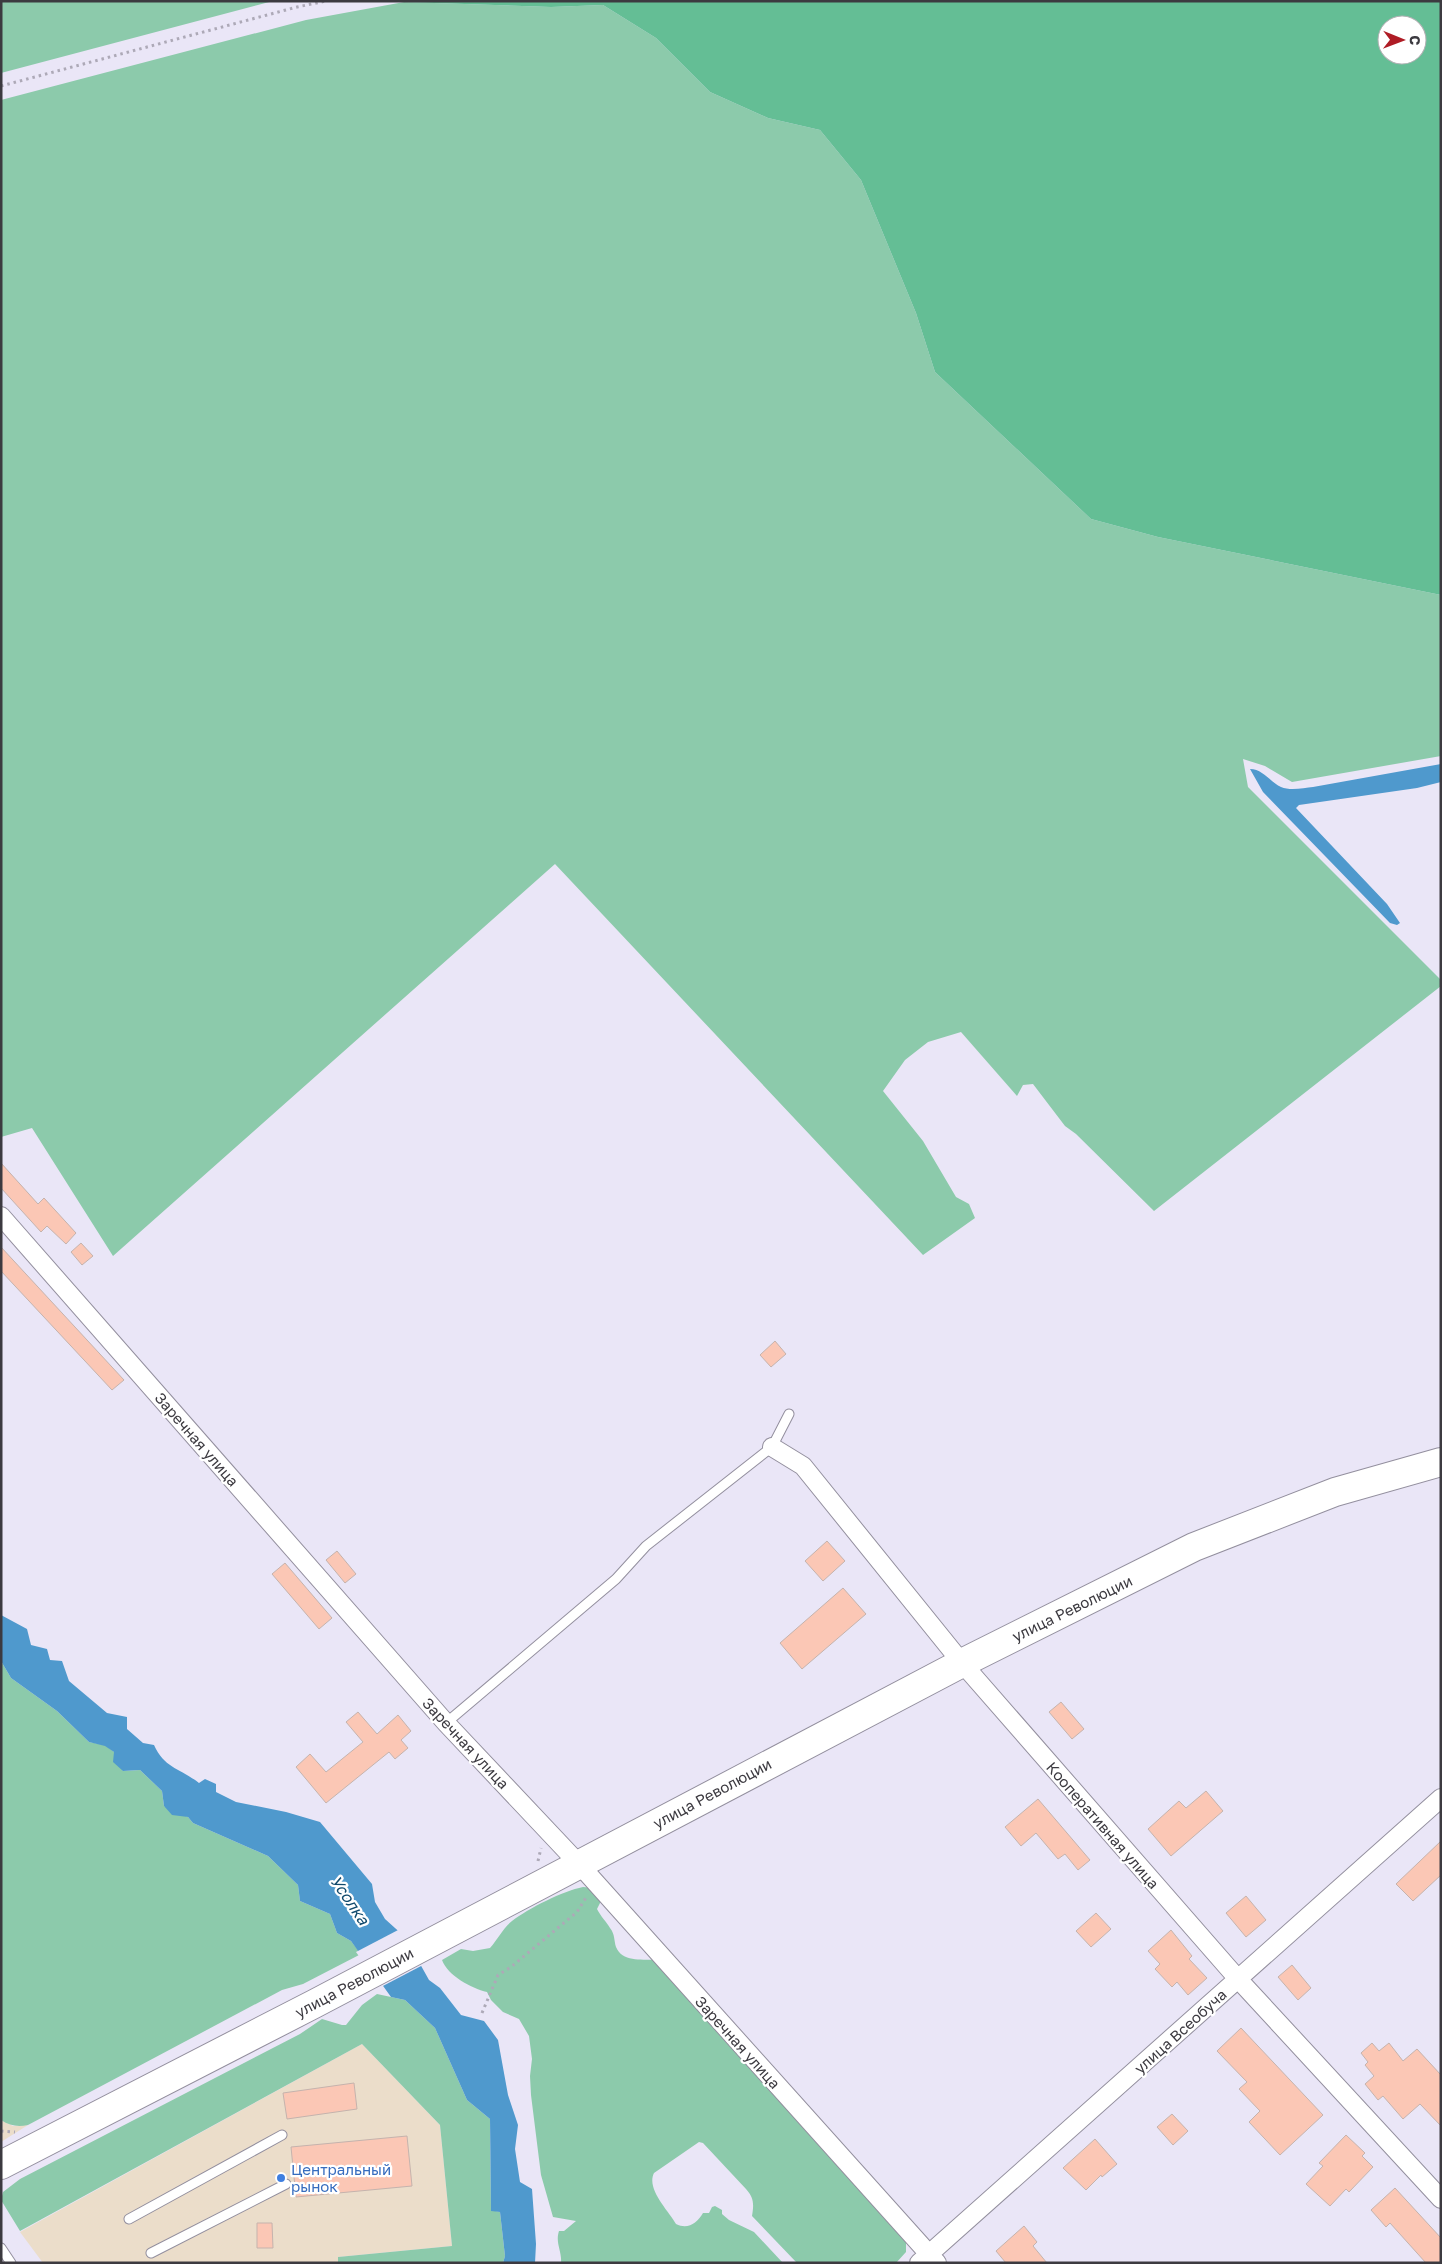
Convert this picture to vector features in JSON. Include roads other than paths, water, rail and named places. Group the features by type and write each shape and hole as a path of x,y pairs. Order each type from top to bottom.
{"main road":[{"name":"улица Революции","path":"1,2164 314,2004 472,1919 586,1873 962,1663 1194,1548 1335,1492 1441,1462"}],"street":[{"name":"Заречная улица","path":"1,1216 446,1722 586,1873 928,2260"},
{"name":"Кооперативная улица","path":"772,1447 803,1466 962,1663 1238,1979 1441,2199"},
{"name":"улица Всеобуча","path":"928,2260 1441,1798"}],"lane":[{"path":"446,1722 616,1579 646,1546 772,1447 789,1414"},
{"path":"129,2219 282,2135"},
{"path":"151,2253 286,2184"},
{"path":"1,2248 11,2263"}],"water":[{"path":"1441,764 1441,782 1417,788 1299,805 1296,808 1387,904 1400,923 1397,925 1390,923 1263,792 1250,769 1263,773 1281,787 1293,789"},
{"name":"Усолка","path":"1,1615 27,1629 31,1645 47,1649 50,1660 62,1661 69,1681 107,1713 127,1717 127,1729 143,1743 154,1745 158,1753 168,1764 199,1783 205,1779 216,1784 216,1792 236,1802 286,1812 320,1822 372,1884 375,1902 385,1919 405,1937 429,1980 440,1988 461,2015 484,2021 498,2040 508,2095 518,2125 515,2149 520,2182 532,2189 536,2244 535,2263 503,2263 505,2256 500,2212 491,2211 490,2119 467,2100 435,2028 405,2000 391,1997 351,1941 337,1933 330,1914 300,1901 298,1885 268,1856 193,1823 188,1817 172,1815 164,1806 162,1791 140,1770 123,1771 113,1762 114,1752 105,1746 89,1742 57,1711 11,1678 1,1661"}],"place":[{"name":"Центральный рынок","path":"281,2178"}]}
